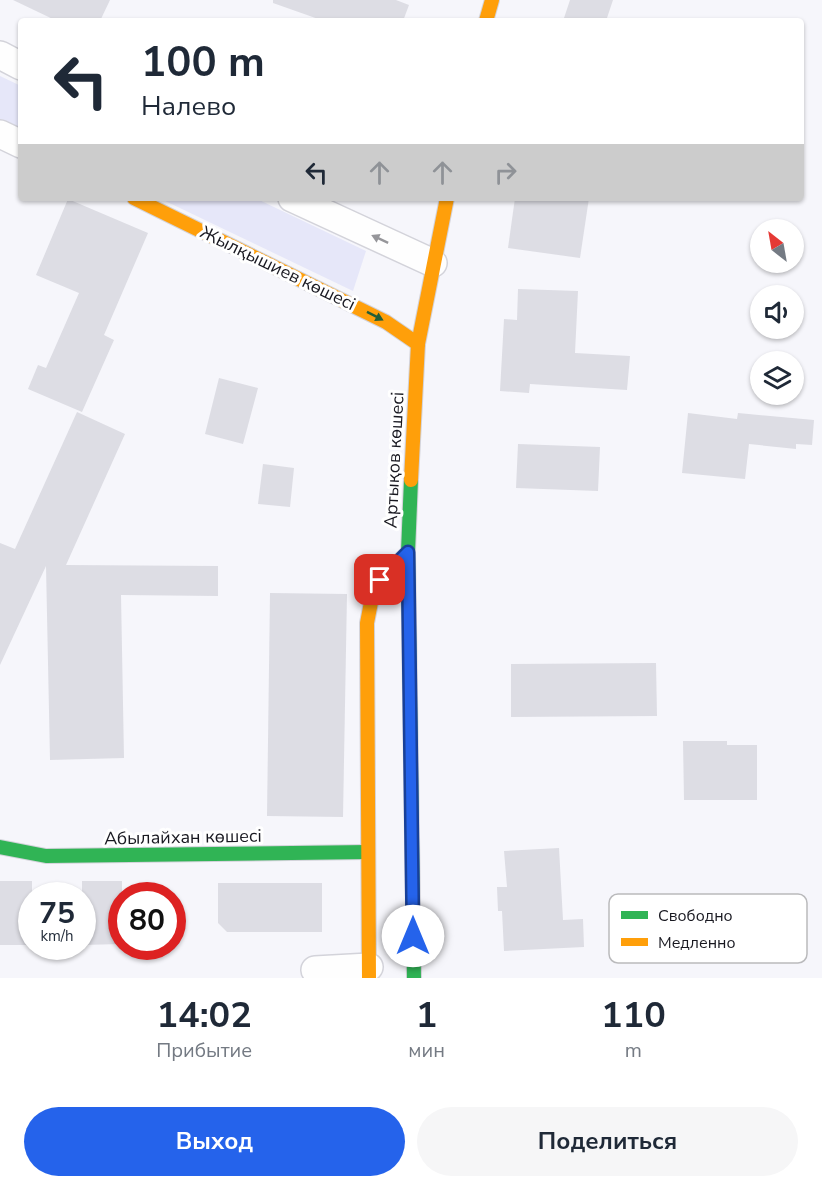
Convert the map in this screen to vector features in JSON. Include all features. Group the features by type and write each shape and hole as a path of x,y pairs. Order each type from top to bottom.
{"main road":[{"path":"487,18 492,0"},
{"name":"Жылқышиев көшесі","path":"140,201 376,316 418,344"},
{"name":"Артықов көшесі","path":"414,978 408,552 418,344 446,201"},
{"path":"369,973 367,623 373,592 380,580 408,552"},
{"name":"Абылайхан көшесі","path":"0,847 46,856 368,852"}],"street":[{"path":"0,55 18,64"},
{"path":"0,134 18,143"},
{"path":"299,201 433,263"},
{"path":"315,970 369,973"}],"shaded area":[{"path":"0,76 18,85 18,131 0,122"},
{"path":"165,201 261,201 366,251 353,291"}],"building":[{"path":"13,0 110,0 101,18 51,18"},
{"path":"273,0 396,0 409,5 404,18 316,18 273,3"},
{"path":"570,0 613,0 607,18 564,18"},
{"path":"67,201 73,201 148,233 104,335 114,340 82,412 28,389 38,365 46,368 79,293 36,275"},
{"path":"515,201 589,201 580,258 508,248"},
{"path":"518,289 578,291 575,353 630,356 627,390 530,384 529,393 500,391 504,319 517,320"},
{"path":"219,378 258,388 243,444 205,434"},
{"path":"77,412 125,434 66,565 218,566 218,596 121,595 124,758 50,760 46,566 0,665 0,543 15,549"},
{"path":"688,413 737,419 738,413 814,420 812,445 796,444 796,449 749,444 745,479 682,473"},
{"path":"518,444 600,447 598,491 516,488"},
{"path":"263,464 294,468 290,507 258,504"},
{"path":"270,593 347,594 343,817 267,816"},
{"path":"656,663 657,716 511,717 511,664"},
{"path":"683,741 727,741 727,745 757,745 757,800 684,800"},
{"path":"559,848 563,920 583,919 584,947 504,951 502,911 498,911 497,887 507,887 504,851"},
{"path":"0,881 32,881 18,882 18,945 0,945"},
{"path":"122,881 108,882 108,944 96,945 96,882 82,882"},
{"path":"218,883 322,883 322,932 227,932 218,923"}],"traffic: fast":[{"path":"411,480 408,552 414,978"},
{"path":"0,847 46,856 368,852"}],"traffic: slow":[{"path":"487,18 492,0"},
{"path":"140,201 386,322 418,344"},
{"path":"411,480 418,344 446,201"},
{"path":"369,978 367,623 373,592 380,580 408,552"}],"route":[{"path":"380,580 408,552 413,936"}]}
